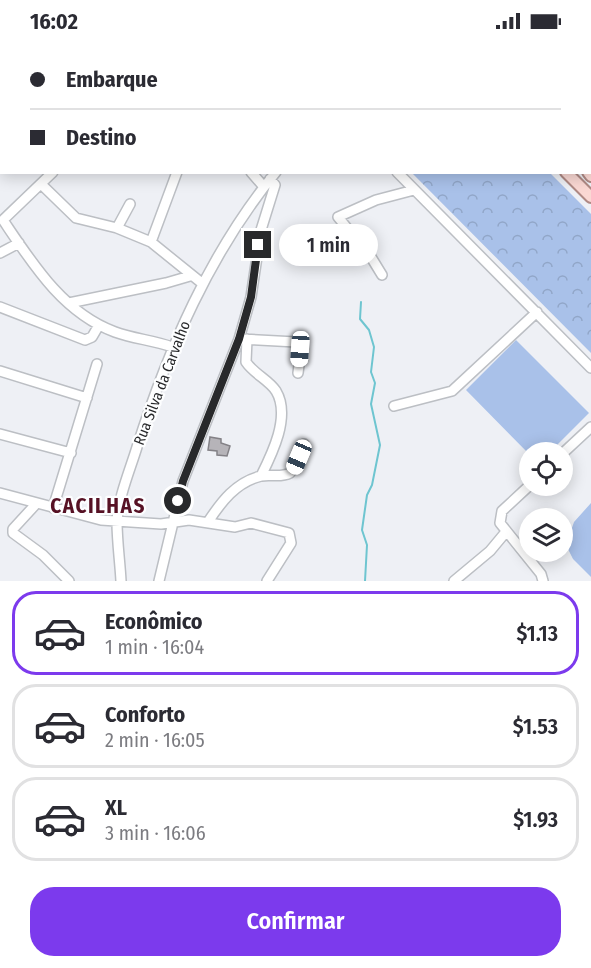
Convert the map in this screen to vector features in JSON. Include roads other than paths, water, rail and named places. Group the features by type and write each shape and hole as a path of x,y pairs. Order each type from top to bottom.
{"main road":[{"path":"568,174 591,197"}],"street":[{"path":"51,174 42,185 2,218 41,277 69,303 99,324 122,334 172,347"},
{"path":"151,242 176,174"},
{"path":"253,174 264,187"},
{"path":"399,174 591,368"},
{"path":"159,581 183,481 243,339 261,230 275,185 273,176"},
{"name":"Rua Silva da Carvalho","path":"121,581 117,520 147,416 172,347 203,284 273,176"},
{"path":"42,185 76,218 117,228 151,242 190,276 203,284"},
{"path":"382,275 371,257 338,217 376,200 414,190"},
{"path":"117,228 130,204"},
{"path":"0,253 19,243"},
{"path":"69,303 166,284 190,276"},
{"path":"0,307 85,340 92,337 99,324"},
{"path":"394,406 452,391 537,312"},
{"path":"243,339 296,342 300,349 298,373"},
{"path":"243,339 246,362 275,390 281,408 277,438 261,476"},
{"path":"53,508 97,364"},
{"path":"0,371 87,398"},
{"path":"573,444 591,428"},
{"path":"0,434 71,453"},
{"path":"208,522 229,492 261,476 290,473 304,444"},
{"path":"0,493 101,520 161,524 173,521 208,522 235,527 251,523 291,535 291,543 267,581"},
{"path":"519,495 501,511 500,523 541,574 543,581"},
{"path":"36,504 13,529 13,532 43,555 69,581"},
{"path":"454,581 490,551 505,532"}],"waterway":[{"path":"361,302 360,319 369,330 374,347 371,372 375,383 371,404 380,445 372,485 367,495 362,530 367,545 365,581"}],"district":[{"name":"CACILHAS","path":"98,506"}]}
